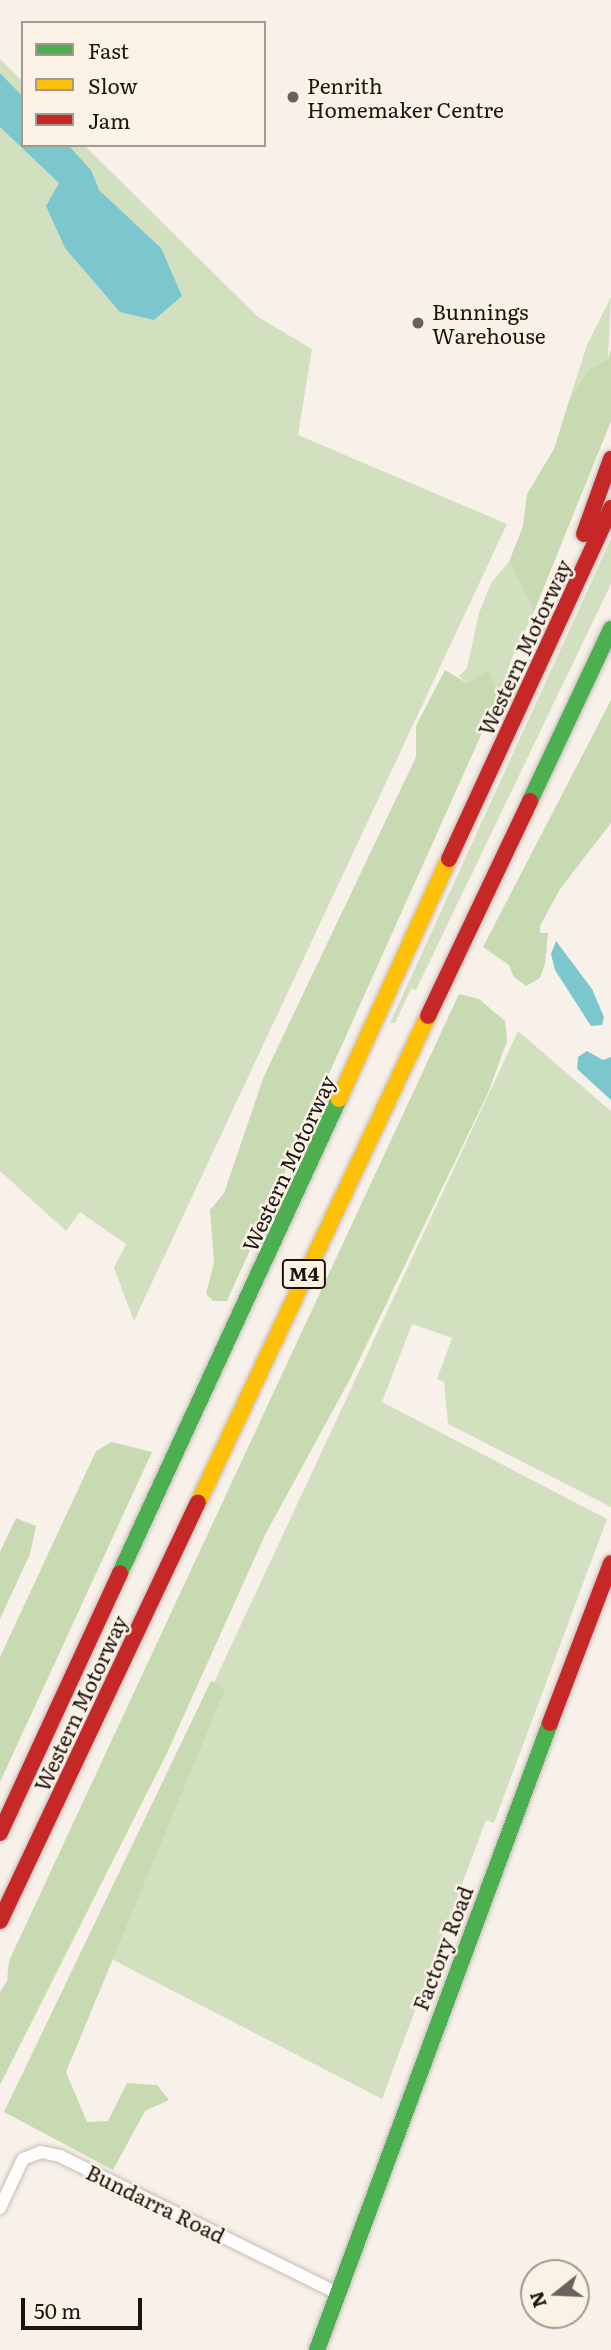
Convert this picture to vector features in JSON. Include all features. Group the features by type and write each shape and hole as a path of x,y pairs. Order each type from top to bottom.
{"main road":[{"path":"557,625 611,459"},
{"name":"Western Motorway","path":"0,1833 611,508"},
{"name":"Western Motorway","path":"0,1922 611,629"},
{"name":"Factory Road","path":"317,2350 335,2292 611,1563"}],"street":[{"name":"Bundarra Road","path":"0,2208 23,2159 41,2152 60,2156 335,2292"}],"green space":[{"path":"0,59 21,80 21,147 86,147 258,317 312,349 298,435 507,524 134,1321 114,1268 126,1244 80,1212 66,1231 0,1171"},
{"path":"611,297 608,359 588,370 569,401 587,345"},
{"path":"611,349 611,421 534,612 509,562 523,526 527,494 554,449 569,401 588,370 608,359"},
{"path":"611,539 611,584 416,990 411,989 395,1023 390,1023"},
{"path":"509,562 534,612 511,660 498,703 488,671 467,683 459,676 467,668 479,613 491,583"},
{"path":"445,670 467,683 488,670 495,686 497,713 482,733 227,1301 213,1301 206,1294 214,1262 210,1210 224,1193 264,1076 416,757 416,726"},
{"path":"611,700 611,823 560,889 540,926 540,933 548,933 545,964 540,978 526,986 514,977 509,965 483,947"},
{"path":"459,994 479,999 505,1021 507,1041 488,1093 350,1379 265,1535 167,1753 0,2085 0,1992 7,1981 9,1961"},
{"path":"518,1031 611,1111 611,1507 448,1424 444,1382 437,1379 452,1338 412,1324 382,1402 607,1519 494,1823 486,1820 382,2099 90,1948"},
{"path":"112,1442 152,1452 0,1782 0,1657 96,1451"},
{"path":"16,1518 36,1526 30,1554 0,1619 0,1552"},
{"path":"211,1681 225,1689 66,2072 87,2122 108,2121 127,2083 157,2085 169,2100 145,2111 113,2170 4,2112"}],"water":[{"path":"0,73 21,95 21,147 0,127"},
{"path":"21,147 70,147 91,170 99,190 161,248 182,296 154,320 120,312 65,248 46,206 59,183"},
{"path":"556,941 592,989 604,1017 602,1025 591,1026 555,970 551,954"},
{"path":"587,1051 603,1060 611,1057 611,1100 577,1069 578,1057"}],"traffic: fast":[{"path":"530,801 611,629"},
{"path":"120,1573 339,1099"},
{"path":"317,2350 550,1723"}],"traffic: slow":[{"path":"339,1099 449,859"},
{"path":"198,1503 428,1016"}],"traffic: jam":[{"path":"584,534 611,459"},
{"path":"449,859 611,508"},
{"path":"428,1016 530,801"},
{"path":"0,1921 198,1503"},
{"path":"550,1723 611,1563"},
{"path":"0,1833 120,1573"}],"place":[{"name":"Penrith Homemaker Centre","path":"293,97"},
{"name":"Bunnings Warehouse","path":"418,323"}]}
